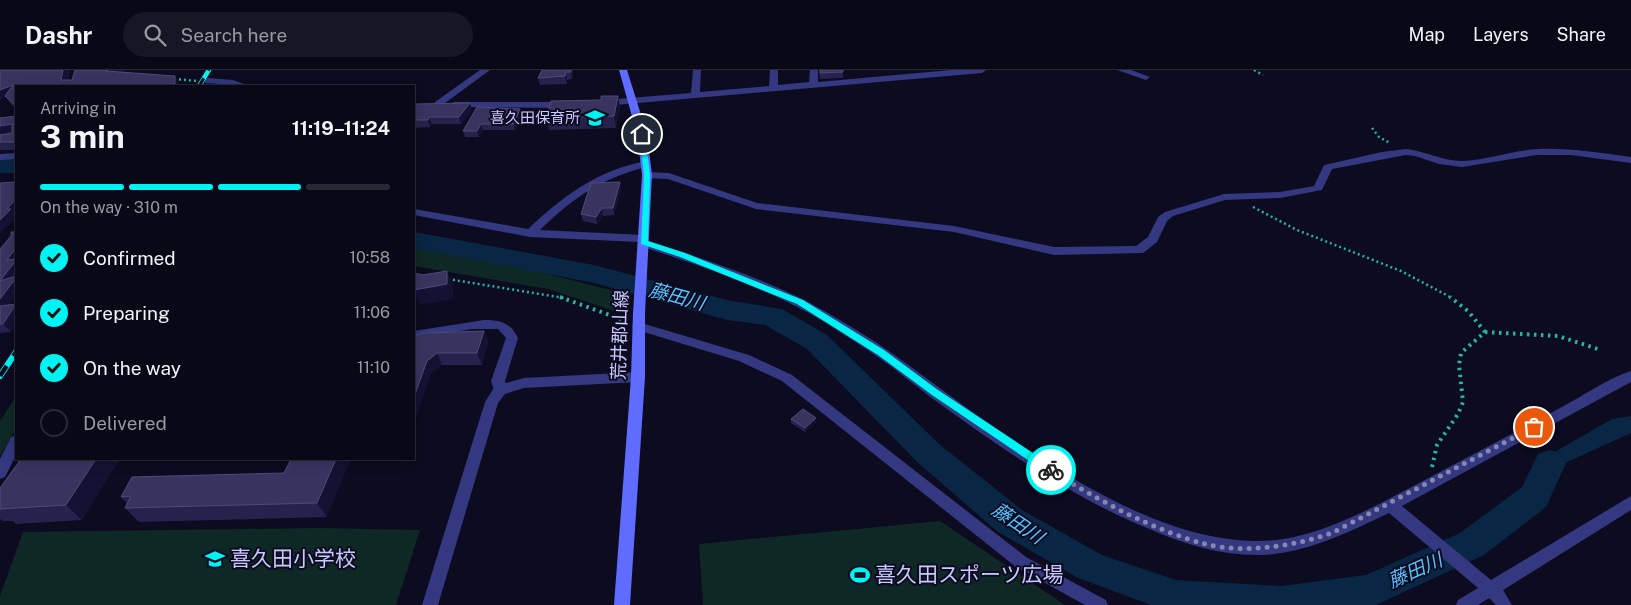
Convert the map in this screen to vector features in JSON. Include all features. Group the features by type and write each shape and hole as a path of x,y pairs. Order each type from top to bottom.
{"main road":[{"name":"荒井郡山線","path":"622,605 638,377 638,320 644,245 646,169 642,134 623,70"}],"street":[{"path":"486,70 434,104 577,104"},
{"path":"695,95 697,70"},
{"path":"773,89 774,70"},
{"path":"813,85 814,70"},
{"path":"854,82 856,70"},
{"path":"594,104 854,82 892,74 982,70"},
{"path":"1121,70 1146,77"},
{"path":"204,81 240,85"},
{"path":"530,232 549,214 604,177 628,166 669,176 756,206 954,229 1054,251 1139,250 1153,239 1162,219 1169,214 1211,200 1280,196 1318,188 1328,167 1382,155 1406,152 1417,153 1447,163 1462,164 1538,152 1584,153 1631,160"},
{"path":"0,157 15,156"},
{"path":"415,212 530,232 644,245 683,255 800,302 881,352 935,393 1075,486 1136,517 1206,544 1259,548 1307,542 1332,533 1390,505 1631,376"},
{"path":"638,320 744,358 787,378 1021,562 1100,605"},
{"path":"415,335 474,325 500,325 505,328 512,338 498,381 500,390"},
{"path":"430,605 492,402 500,390 524,383 638,377"},
{"path":"0,473 15,443"},
{"path":"1464,605 1486,587 1631,502"},
{"path":"1390,505 1486,587 1504,605"}],"path":[{"path":"1254,70 1263,75"},
{"path":"168,79 204,81"},
{"path":"1372,128 1379,137 1406,152"},
{"path":"1237,198 1285,225 1392,267 1424,282 1468,311 1480,322 1485,332"},
{"path":"443,278 472,281 557,296 638,320"},
{"path":"1433,482 1431,472 1437,445 1452,428 1463,402 1464,387 1459,368 1459,358 1472,342 1485,332 1558,336 1601,350"}],"green space":[{"path":"415,246 532,270 626,294 620,313 548,289 415,266"},
{"path":"15,398 15,430 0,456 0,421"},
{"name":"喜久田スポーツ広場","path":"940,521 1065,605 703,605 699,544"},
{"path":"319,528 420,530 396,605 0,605 0,596 23,532"}],"water":[{"path":"1631,416 1631,433 1556,467 1549,495 1534,499 1531,479 1539,461 1612,419"}],"building":[{"path":"0,70 63,70 61,80 72,80 75,70 108,70 106,71 175,76 175,84 158,85 15,85 15,105 5,96 13,85 0,90"},
{"path":"542,70 571,70 571,72 566,72 565,76 538,78"},
{"path":"820,70 843,70 843,72 820,73"},
{"path":"601,96 618,96 614,116 546,118 551,101 601,100"},
{"path":"470,103 459,117 429,117 428,120 415,120 415,104"},
{"path":"477,107 520,109 514,124 481,124 477,131 463,131"},
{"path":"15,116 15,142 0,142 0,135 12,133 12,124 0,126 0,118"},
{"path":"15,182 15,200 7,209 11,209 0,220 0,183"},
{"path":"620,182 613,208 602,208 596,217 581,214 591,183"},
{"path":"11,232 15,232 15,249 7,260 15,259 0,281 0,249 11,236"},
{"path":"447,271 447,284 415,290 415,273 423,275"},
{"path":"15,276 15,279 0,299 0,281"},
{"path":"15,304 3,324 0,324 0,306"},
{"path":"484,331 477,353 437,353 427,361 415,394 415,336 424,333"},
{"path":"803,409 816,418 805,428 791,419"},
{"path":"20,460 95,460 66,505 0,509 0,488"},
{"path":"290,460 336,460 317,503 125,508 131,496 121,497 132,477 284,473"}],"waterway":[{"name":"藤田川","path":"0,166 15,166"},
{"name":"藤田川","path":"415,240 594,274 727,310 772,316 817,342 928,453 1010,521 1091,567 1176,597 1281,603 1369,591 1472,544 1534,497 1550,463"}],"railway":[{"path":"200,85 209,70"},
{"path":"0,376 15,354"}],"way so far":[{"path":"1051,470 1075,486 1136,517 1176,533 1206,544 1259,548 1307,542 1332,533 1390,505 1534,427"}],"place":[{"name":"喜久田保育所","path":"595,118"},
{"name":"喜久田小学校","path":"215,559"},
{"name":"喜久田スポーツ広場","path":"860,575"}],"route":[{"path":"642,134 647,175 644,243 683,255 800,302 881,352 935,393 1051,470"}]}
